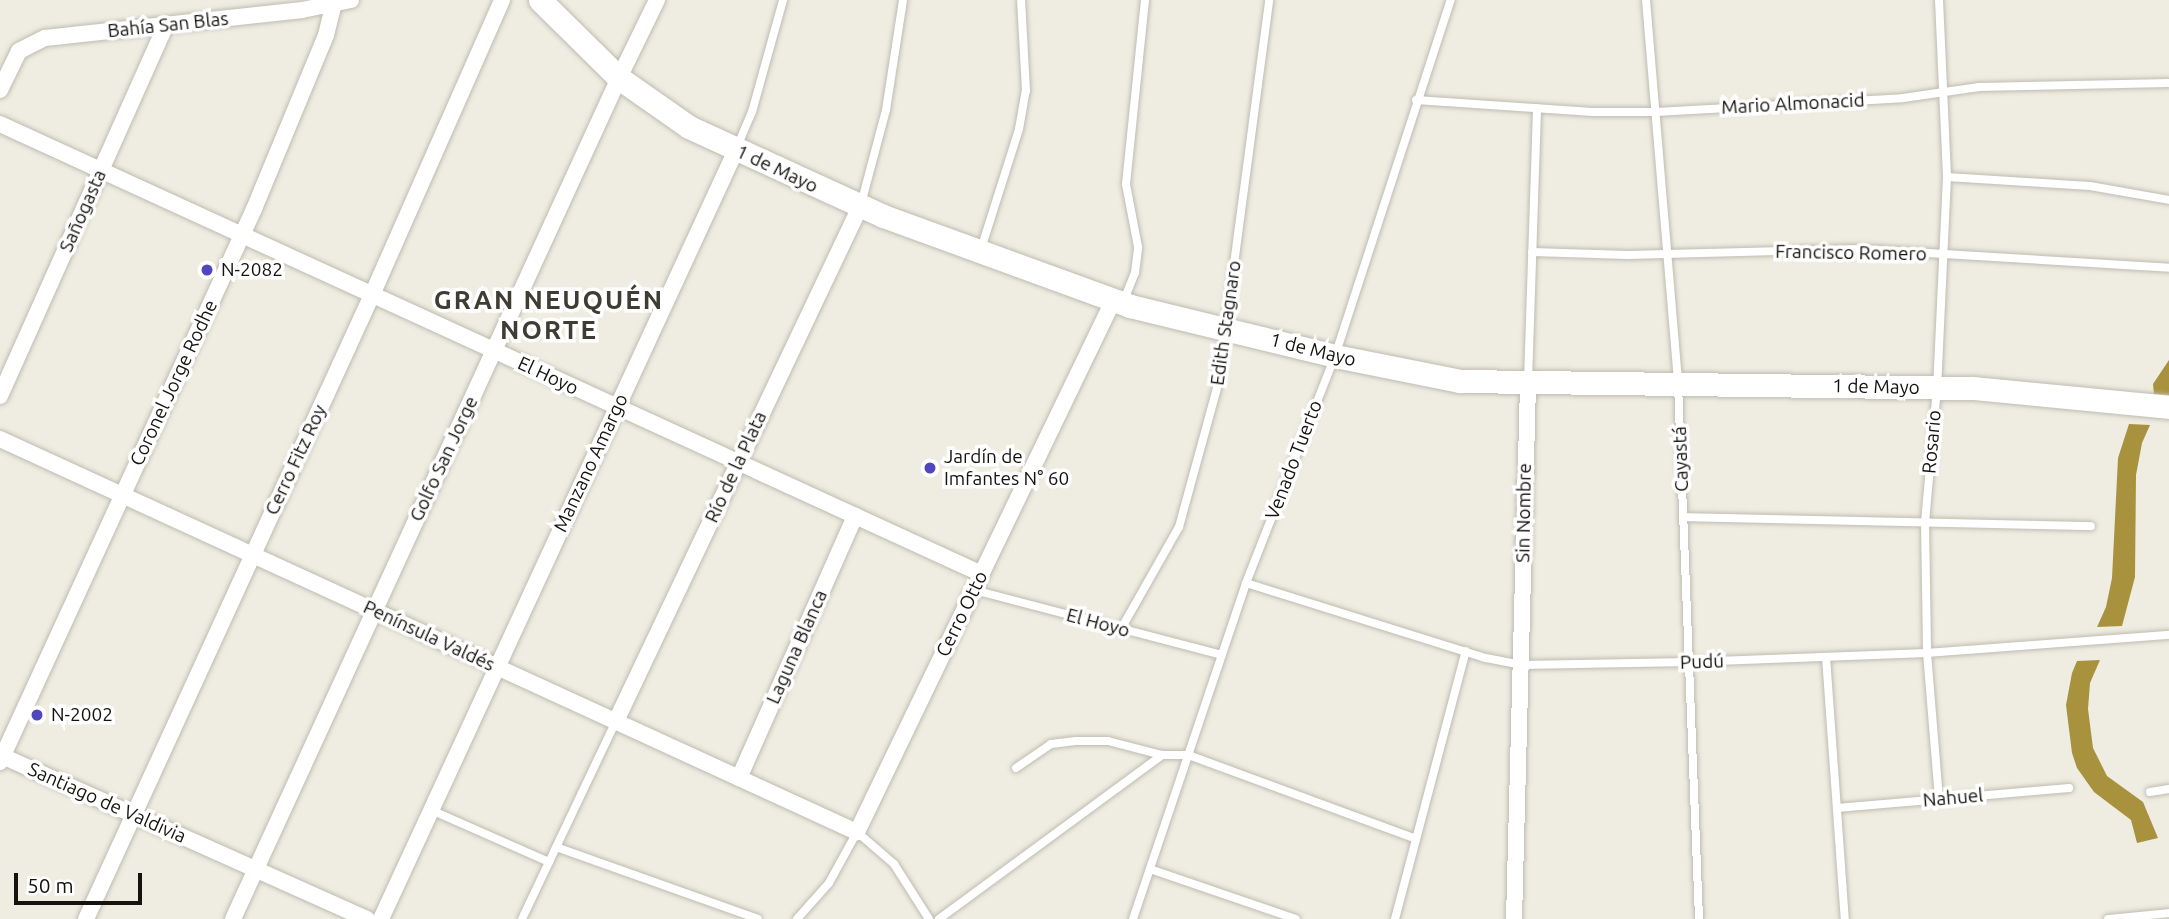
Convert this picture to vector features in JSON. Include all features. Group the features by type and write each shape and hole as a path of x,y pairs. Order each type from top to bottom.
{"street":[{"name":"Bahía San Blas","path":"0,90 15,57 26,45 45,38 302,10 335,1 351,0"},
{"name":"Cerro Fitz Roy","path":"86,919 372,295 502,0"},
{"name":"1 de Mayo","path":"540,0 619,78 663,111 736,150 860,206 980,253 1118,302 1335,356 1460,381 1937,388 2044,394 2169,407"},
{"name":"Golfo San Jorge","path":"233,919 657,0"},
{"name":"Coronel Jorge Rodhe","path":"1,758 242,235 323,42 335,1"},
{"name":"Sañogasta","path":"0,396 166,25"},
{"name":"El Hoyo","path":"0,124 982,574"},
{"name":"Manzano Amargo","path":"381,919 736,150"},
{"name":"Río de la Plata","path":"616,721 860,206"},
{"name":"Cerro Otto","path":"858,832 974,590 1118,302"},
{"name":"Sin Nombre","path":"1514,919 1528,383"},
{"name":"Península Valdés","path":"0,439 858,832"},
{"name":"Laguna Blanca","path":"739,778 855,516"},
{"name":"Santiago de Valdivia","path":"1,758 367,919"}],"lane":[{"name":"Manzano Amargo","path":"736,150 752,112 783,0"},
{"name":"Río de la Plata","path":"860,206 886,110 903,0"},
{"path":"980,253 1019,129 1026,91 1021,0"},
{"path":"1118,302 1135,273 1138,247 1126,184 1145,0"},
{"name":"Edith Stagnaro","path":"1121,629 1182,517 1218,384 1269,0"},
{"name":"Venado Tuerto","path":"1133,919 1246,583 1335,356 1416,100 1451,0"},
{"name":"Cayastá","path":"1646,0 1678,384 1699,919"},
{"name":"Rosario","path":"1939,0 1947,177 1937,388 1925,522 1927,653 1939,800"},
{"name":"Mario Almonacid","path":"1416,100 1656,112 1903,98 1979,87 2169,83"},
{"name":"Sin Nombre","path":"1528,383 1537,108"},
{"path":"1947,177 2077,185 2169,200"},
{"name":"Francisco Romero","path":"1532,253 1667,254 1862,249 2169,268"},
{"path":"1683,517 2091,526"},
{"name":"Pudú","path":"1246,583 1466,651 1521,665 1927,653 2169,635"},
{"name":"El Hoyo","path":"974,590 1222,655"},
{"path":"1395,919 1466,651"},
{"path":"1826,657 1845,919"},
{"name":"Río de la Plata","path":"522,919 616,721"},
{"path":"1016,768 1051,744 1076,741 1108,741 1162,755 1188,755 1416,839"},
{"path":"939,919 1162,755"},
{"name":"Nahuel","path":"1837,808 2068,788"},
{"path":"2150,792 2169,789"},
{"path":"431,810 549,862"},
{"path":"858,832 894,864 929,919"},
{"name":"Cerro Otto","path":"797,919 829,883 858,832"},
{"path":"556,847 758,919"},
{"path":"1150,869 1296,919"},
{"path":"2108,919 2169,913"}],"shaded area":[{"path":"2169,360 2169,395 2154,394 2153,384"},
{"path":"2129,424 2150,425 2142,443 2136,475 2135,577 2122,626 2097,627 2106,607 2112,578 2118,458"},
{"path":"2100,660 2090,683 2088,709 2093,748 2107,776 2143,802 2158,838 2137,843 2131,820 2094,792 2077,768 2072,753 2066,705 2072,673 2077,661"}],"place":[{"name":"N-2082","path":"207,270"},
{"name":"Jardín de Imfantes N° 60","path":"930,468"},
{"name":"N-2002","path":"37,715"}],"district":[{"name":"GRAN NEUQUÉN NORTE","path":"549,315"}]}
